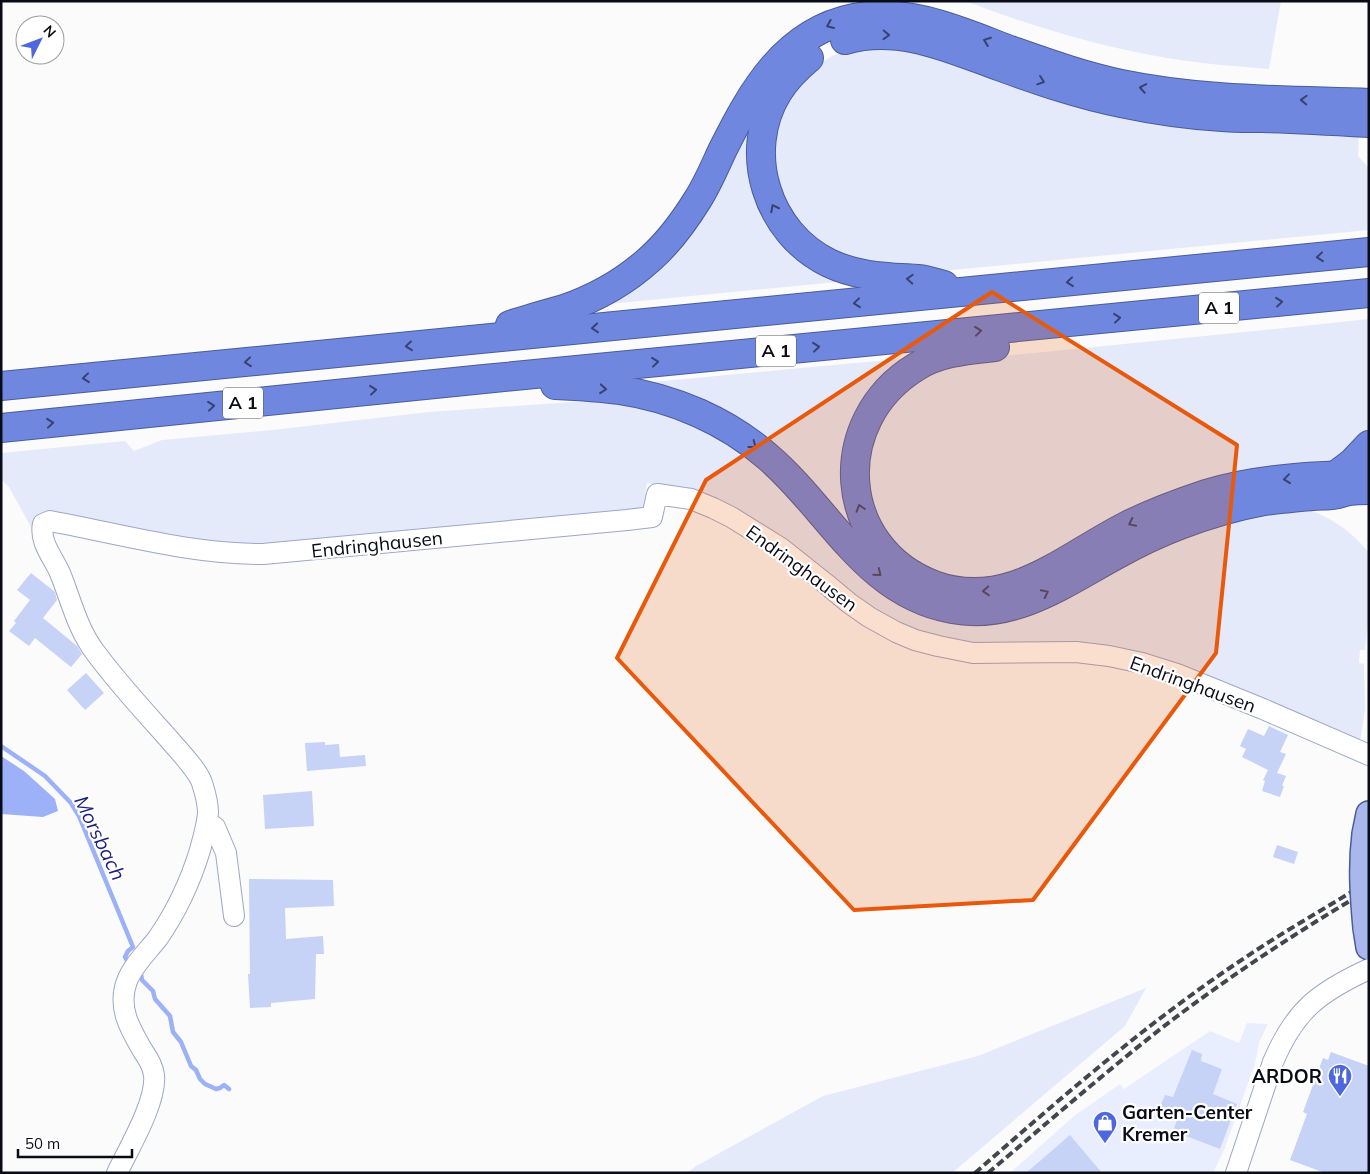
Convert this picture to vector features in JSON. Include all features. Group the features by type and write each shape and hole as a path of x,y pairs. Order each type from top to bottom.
{"highway":[{"path":"458,341 566,308 611,288 646,262 676,232 698,200 743,111 766,76 785,54 798,43 827,26 845,20 883,15 923,20 967,33 1062,68 1107,81 1150,89 1177,93 1365,106"},
{"path":"975,292 920,279 868,276 849,271 829,263 807,249 782,222 770,201 762,174 761,150 764,126 772,103 783,84 801,65 821,50 837,42 855,37 899,35 940,44 1048,84 1119,103 1156,110 1220,117 1365,106"},
{"name":"A 1","path":"1,386 1369,252"},
{"name":"A 1","path":"1,428 484,379 1369,294"},
{"path":"1068,322 1024,344 946,354 922,363 891,386 869,414 860,436 856,458 856,486 860,507 869,529 879,544 897,562 916,576 934,585 951,590 978,592 1004,589 1036,577 1089,546 1164,508 1220,490 1261,482 1299,478 1353,490 1369,490"},
{"path":"484,379 618,390 660,399 704,416 740,435 767,455 801,489 861,558 884,578 904,592 924,602 962,611 979,612 995,610 1027,602 1146,539 1182,524 1262,502 1317,496 1334,485 1369,474"},
{"path":"1334,485 1369,445"},
{"path":"1334,485 1369,507"}],"main road":[{"path":"1367,824 1362,871 1367,938"}],"street":[{"name":"Endringhausen","path":"117,1173 149,1104 154,1088 154,1073 148,1058 128,1024 123,1009 127,980 170,920 187,888 203,840 208,811 202,782 187,760 87,642 75,617 59,571 46,546 41,531 42,524 50,521 140,540 200,550 241,554 278,554 652,516 657,494 691,499 713,508 758,533 781,548 869,617 915,640 973,653 1076,652 1142,663 1177,674 1369,755"},
{"path":"207,822 215,827 226,853 234,916"},
{"path":"1236,1173 1273,1062 1292,1026 1319,997 1346,980 1369,969"}],"highlighted area":[{"path":"992,292 1237,445 1216,653 1033,900 854,910 617,658 706,480"}],"shaded area":[{"path":"965,1 1281,1 1269,69 1180,60 1115,48 1039,27"},
{"path":"815,45 793,63 759,189 858,280 588,306 614,292 796,53"},
{"path":"891,45 954,63 1042,96 1111,116 1168,124 1359,131 1358,156 1369,168 1369,230 942,271 840,261 783,213 767,143 798,76 834,55 851,49"},
{"path":"1369,319 1369,431 1364,440 1345,459 1047,563 981,583 939,573 914,560 890,538 877,517 867,486 868,458 877,426 916,377 959,363 992,357"},
{"path":"917,358 887,382 866,408 854,438 848,476 848,487 853,510 869,542 884,560 899,573 915,583 951,596 970,598 1008,594 1027,588 1050,577 1116,538 1149,522 1207,501 1209,509 1141,534 1029,594 996,603 958,604 925,595 896,578 869,555 797,476 757,440 710,412 676,398 641,387 642,383"},
{"path":"587,401 631,402 669,411 762,462 880,586 1108,568 1222,520 1302,507 1322,515 1347,530 1369,553 1369,614 1365,650 1360,650 1359,663 1364,664 1365,708 1360,743 1202,678 980,647 918,635 671,488 647,483 645,493 650,496 650,503 641,512 262,551 48,514 37,538 9,487 1,479 1,453 125,441 134,451 162,440 272,430 429,412"},
{"path":"1146,988 1125,1026 952,1173 687,1173 696,1166 823,1096 978,1056"},
{"path":"1247,1023 1268,1024 1259,1042 1255,1064 1224,1150 1213,1173 1010,1173 1074,1116 1120,1084 1124,1089 1210,1031 1239,1043"}],"water":[{"path":"1,756 24,771 55,799 58,811 43,817 1,814"}],"building":[{"path":"31,573 55,592 57,600 43,618 77,646 82,654 71,667 35,638 29,646 9,631 30,600 17,590"},
{"path":"86,673 104,693 85,710 67,690"},
{"path":"1269,726 1288,735 1280,752 1286,754 1277,773 1286,776 1280,797 1262,791 1265,781 1263,780 1268,770 1242,757 1246,749 1240,746 1248,729 1264,736"},
{"path":"325,742 325,745 339,744 340,757 365,755 366,766 307,771 305,743"},
{"path":"312,791 314,826 265,829 263,795"},
{"path":"1277,845 1298,852 1294,864 1273,857"},
{"path":"249,879 333,880 334,906 285,908 286,939 323,936 324,954 316,954 315,999 271,1003 271,1007 250,1008 248,974 250,974"},
{"path":"1192,1050 1202,1054 1201,1061 1222,1069 1213,1094 1237,1104 1220,1149 1173,1131 1178,1117 1165,1112 1166,1110 1160,1107 1165,1095 1173,1097"},
{"path":"1331,1052 1369,1066 1369,1173 1325,1173 1290,1160 1307,1114 1303,1112 1323,1058 1328,1060"},
{"path":"1070,1135 1102,1173 1026,1173"}],"waterway":[{"name":"Morsbach","path":"1,746 45,776 71,803 79,816 133,947 125,957 129,964"},
{"name":"Morsbach","path":"141,974 142,980 153,991 155,999 170,1016 173,1032 181,1042 191,1066 196,1070 200,1079 205,1084 216,1089 224,1085 229,1089"}],"railway":[{"path":"975,1173 1073,1088 1175,1007 1261,947 1369,881"},
{"path":"988,1173 1118,1063 1187,1009 1262,956 1365,892"}],"place":[{"name":"ARDOR","path":"1340,1097"},
{"name":"Garten-Center Kremer","path":"1105,1144"}]}
